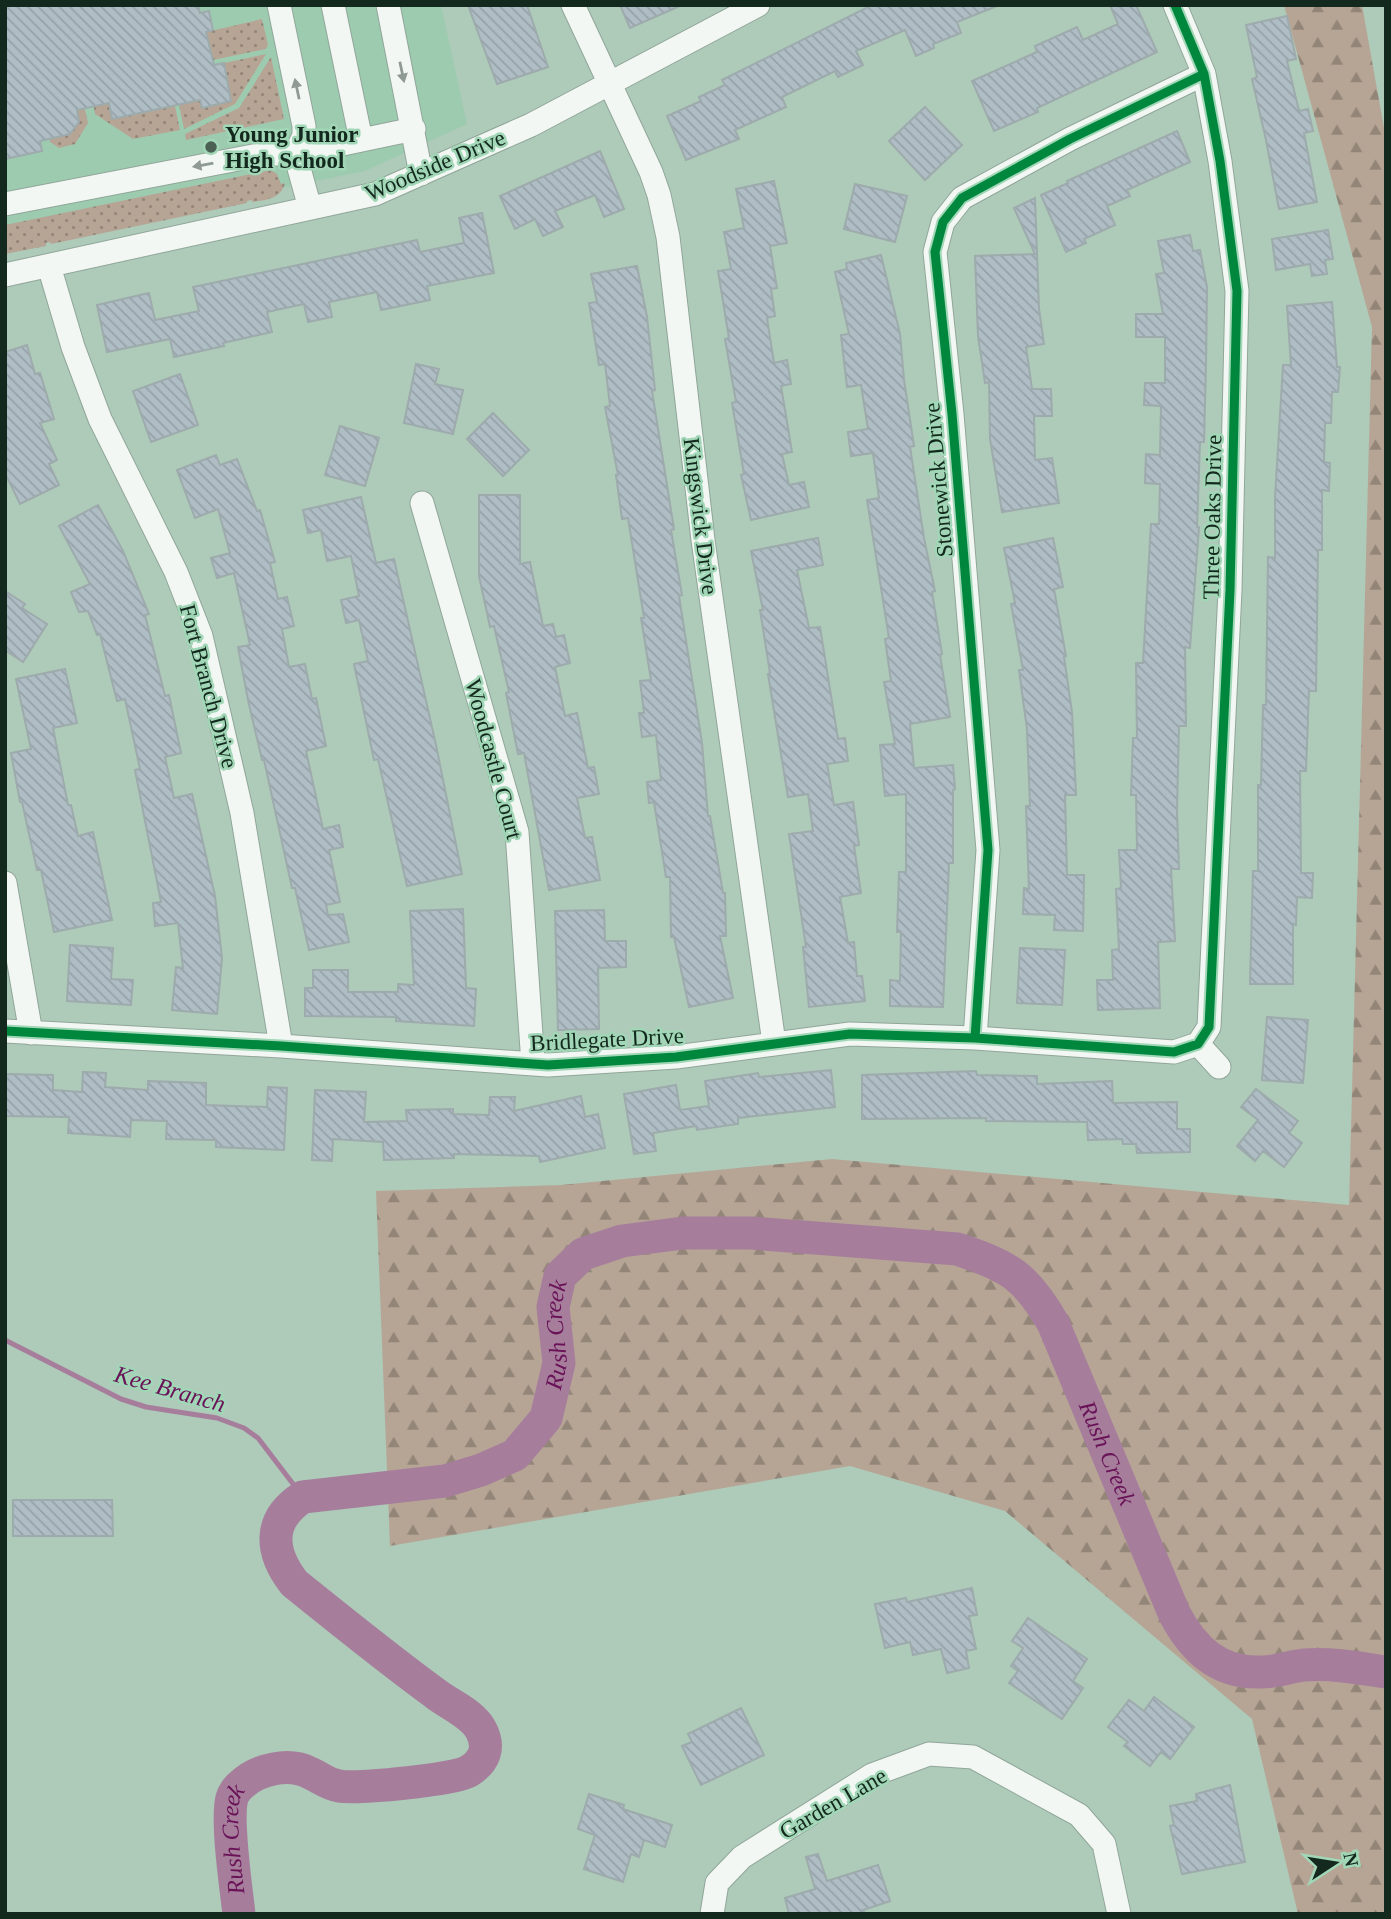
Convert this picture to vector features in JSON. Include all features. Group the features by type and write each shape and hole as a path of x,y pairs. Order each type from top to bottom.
{"street":[{"path":"279,5 304,126 304,136 295,154 310,208"},
{"path":"333,5 361,140"},
{"path":"388,5 421,174"},
{"name":"Kingswick Drive","path":"573,5 651,172 668,237 703,540 774,1043"},
{"name":"Woodside Drive","path":"5,275 375,194 531,125 758,5"},
{"name":"Three Oaks Drive","path":"1175,5 1204,74 1220,161 1237,291 1230,590 1209,1027 1202,1040"},
{"name":"Stonewick Drive","path":"975,1038 988,850 952,414 934,252 943,222 962,198 1070,139 1204,74"},
{"path":"5,204 264,154 295,154 414,129"},
{"name":"Fort Branch Drive","path":"50,266 73,347 100,419 176,572 201,636 242,813 281,1046"},
{"name":"Woodcastle Court","path":"422,503 517,832 533,1064"},
{"path":"5,883 31,1033"},
{"name":"Bridlegate Drive","path":"5,1031 281,1046 533,1064 676,1057 850,1034 975,1038 1174,1052 1202,1040"},
{"path":"1202,1040 1219,1067"},
{"name":"Garden Lane","path":"712,1914 717,1883 742,1857 872,1775 929,1754 973,1757 1079,1815 1104,1844 1119,1914"}],"shaded area":[{"name":"Young Junior High School","path":"5,5 441,5 467,124 365,171 5,245"}],"green space":[{"path":"1284,5 1362,5 1386,139 1386,1914 1298,1914 1252,1719 1005,1511 850,1466 390,1546 376,1191 561,1185 832,1159 1349,1205 1372,327"},
{"path":"262,19 268,45 266,49 213,60 206,32"},
{"path":"266,54 235,104 184,129 179,105 200,100 203,108 230,101 224,63"},
{"path":"271,57 284,119 186,140 185,134 239,108"},
{"path":"82,96 88,123 75,144 59,148 49,139 70,134 79,122 74,98"},
{"path":"100,102 101,105 109,103 113,119 175,106 180,130 133,139 95,114 93,103"},
{"path":"271,170 277,174 281,184 285,183 276,196 268,199 247,201 51,244 50,242 46,243 46,246 5,254 5,225"}],"building":[{"name":"Young Junior High School","path":"5,5 198,5 200,13 209,11 213,30 206,32 214,65 224,63 231,101 202,108 200,100 112,119 109,103 77,110 79,122 70,134 40,141 42,151 5,159"},
{"path":"468,5 527,5 548,67 497,84"},
{"path":"620,5 682,5 630,28"},
{"path":"872,5 997,6 957,22 961,33 933,44 934,48 916,56 905,30 856,51 863,65 838,77 835,71 782,97 786,107 735,130 739,139 686,160 667,116 701,101 699,97 725,85 722,80"},
{"path":"1110,5 1136,5 1157,52 994,131 972,81 1037,52 1035,46 1077,27 1083,40 1118,24"},
{"path":"1287,16 1296,59 1287,61 1299,111 1308,109 1313,131 1304,133 1317,202 1279,209 1252,79 1257,77 1246,25"},
{"path":"925,107 962,145 925,180 889,141"},
{"path":"1177,131 1190,162 1127,190 1130,196 1107,206 1115,225 1084,239 1086,243 1066,252 1041,195"},
{"path":"600,151 624,209 604,217 595,195 555,211 563,227 543,236 535,219 515,229 500,196"},
{"path":"774,181 787,243 770,246 777,288 771,289 775,316 767,318 774,363 787,360 791,384 781,386 792,452 782,454 789,485 804,482 809,507 751,520 741,475 744,474 732,403 736,402 725,339 729,338 718,271 731,269 724,232 744,228 736,189"},
{"path":"855,184 907,196 895,242 844,229"},
{"path":"1035,198 1039,309 1044,344 1026,347 1032,389 1051,389 1052,416 1034,416 1035,460 1052,458 1059,503 1002,512 990,439 989,382 985,383 978,336 975,256 1035,254 1014,208"},
{"path":"482,213 494,273 427,286 430,300 381,310 377,292 329,302 332,317 308,322 304,304 267,312 272,332 223,343 224,346 174,357 170,339 107,352 97,305 149,293 155,320 199,311 193,287 417,240 420,252 464,243 459,218"},
{"path":"1328,230 1333,259 1325,260 1327,274 1312,276 1310,264 1276,270 1272,239"},
{"path":"1190,235 1193,251 1200,250 1207,287 1206,365 1204,442 1200,442 1199,527 1190,648 1185,647 1186,726 1179,726 1179,869 1171,869 1175,941 1158,942 1160,1008 1098,1010 1097,980 1113,980 1112,950 1119,949 1116,889 1121,888 1119,850 1137,850 1136,795 1131,795 1133,738 1137,738 1136,663 1143,663 1151,524 1159,524 1160,484 1145,483 1146,454 1160,455 1161,406 1144,405 1145,383 1165,383 1165,337 1136,337 1136,314 1163,314 1156,274 1164,273 1158,241"},
{"path":"881,255 900,334 914,446 910,447 935,591 932,592 950,717 910,724 914,768 953,765 953,863 949,863 943,1007 890,1006 890,980 900,981 901,932 897,932 899,872 906,872 906,794 885,796 880,745 895,744 884,682 891,681 885,639 889,638 867,500 879,498 873,453 851,456 848,432 868,429 861,385 847,387 841,335 849,334 835,272 847,269 846,263"},
{"path":"637,266 647,317 655,390 652,391 674,529 671,530 682,595 679,596 702,743 708,816 725,893 726,936 720,936 733,998 689,1007 674,937 671,937 670,877 666,877 654,802 649,803 647,782 661,780 656,735 642,737 639,713 644,713 640,681 651,680 641,618 644,618 628,518 622,519 618,475 605,407 610,406 605,364 599,365 589,303 597,302 591,274"},
{"path":"1332,302 1337,367 1340,367 1338,392 1332,392 1331,423 1325,423 1324,462 1330,463 1329,491 1322,490 1322,550 1318,550 1316,691 1309,691 1306,771 1300,771 1301,873 1313,873 1312,898 1297,897 1296,925 1293,924 1293,984 1250,984 1253,871 1258,871 1258,785 1261,785 1263,705 1266,705 1268,557 1275,558 1275,497 1283,365 1291,365 1287,306"},
{"path":"27,345 35,374 40,373 54,419 40,423 57,460 49,464 59,485 20,504 5,473 5,352"},
{"path":"416,364 439,369 435,384 463,390 453,434 404,423"},
{"path":"180,374 198,425 151,442 133,391"},
{"path":"493,413 529,450 503,476 467,439"},
{"path":"340,426 379,438 365,486 325,475"},
{"path":"216,455 220,465 237,459 257,511 260,510 275,562 270,563 278,599 287,597 294,626 282,629 289,667 305,664 312,699 316,698 326,746 306,751 323,829 339,825 343,847 329,850 340,902 326,905 328,915 343,914 349,942 309,950 248,700 238,647 250,645 234,573 217,578 211,558 230,553 218,509 195,518 177,470"},
{"path":"479,495 520,495 520,564 530,562 543,626 553,624 556,637 564,635 570,663 555,667 565,716 577,713 588,768 594,767 599,794 577,798 585,838 592,837 600,880 549,890 524,753 518,754 506,693 509,692 494,626 490,627 479,576"},
{"path":"361,497 376,563 394,559 462,874 407,886 378,759 374,760 354,664 368,661 359,620 346,623 341,600 359,596 351,556 327,561 321,530 308,533 303,510"},
{"path":"98,505 123,551 149,614 145,615 165,696 169,695 181,753 165,757 174,798 192,794 215,896 222,958 217,1014 172,1010 176,967 183,968 178,923 155,926 153,903 161,902 135,770 140,769 125,699 117,701 100,634 97,635 88,611 79,612 71,592 90,584 59,526"},
{"path":"818,538 823,565 797,570 809,628 820,627 838,739 845,738 848,761 827,764 834,805 853,802 859,845 854,846 861,893 840,897 848,943 854,942 857,976 862,976 865,1001 809,1007 803,947 806,947 789,834 813,831 808,794 788,797 768,674 770,673 760,610 763,610 751,551"},
{"path":"1053,538 1063,587 1054,589 1066,656 1072,712 1076,795 1065,795 1067,875 1084,875 1083,931 1054,930 1055,915 1023,914 1024,888 1029,889 1027,729 1019,670 1023,670 1011,604 1015,603 1004,548"},
{"path":"5,591 25,604 22,608 47,624 23,662 5,650"},
{"path":"65,669 77,723 53,728 68,805 71,805 78,836 93,832 112,920 54,932 41,870 37,870 20,802 11,753 31,749 16,679"},
{"path":"463,909 466,988 476,989 474,1026 396,1021 396,1017 305,1016 305,988 313,988 313,970 348,970 348,992 398,992 398,984 414,985 410,911"},
{"path":"604,910 605,941 626,941 626,967 598,968 599,1029 558,1030 555,911"},
{"path":"70,945 113,948 111,979 133,980 131,1005 67,1001"},
{"path":"1020,948 1065,950 1062,1005 1017,1003"},
{"path":"1267,1017 1308,1020 1303,1083 1262,1080"},
{"path":"831,1070 835,1107 738,1118 738,1124 697,1130 696,1126 653,1133 656,1151 634,1154 624,1094 676,1085 680,1110 709,1106 705,1081 758,1073 759,1077"},
{"path":"976,1071 977,1075 1037,1076 1037,1084 1112,1081 1113,1103 1177,1102 1177,1129 1190,1129 1190,1152 1137,1153 1136,1144 1123,1144 1122,1139 1088,1140 1087,1122 986,1121 986,1118 862,1119 862,1075"},
{"path":"83,1072 106,1073 105,1087 148,1090 148,1081 206,1083 206,1105 267,1107 268,1087 287,1088 284,1150 216,1147 216,1140 166,1139 167,1121 131,1120 130,1137 68,1133 69,1117 5,1116 5,1074 53,1075 53,1090 82,1092"},
{"path":"1256,1089 1298,1121 1289,1133 1302,1143 1284,1167 1263,1151 1255,1161 1237,1146 1258,1120 1241,1107"},
{"path":"315,1090 366,1092 364,1122 407,1121 406,1110 453,1109 453,1114 489,1115 490,1097 515,1097 514,1111 581,1096 585,1117 598,1114 605,1148 540,1162 539,1156 454,1154 454,1158 384,1160 383,1142 333,1139 332,1161 312,1160"},
{"path":"13,1500 112,1500 113,1536 13,1536"},
{"path":"972,1588 977,1615 969,1616 976,1649 966,1651 969,1668 947,1673 941,1649 913,1655 910,1642 885,1648 875,1604 906,1598 907,1602"},
{"path":"1028,1618 1087,1659 1073,1681 1083,1688 1062,1719 1009,1683 1018,1671 1011,1666 1023,1648 1012,1641"},
{"path":"1154,1697 1194,1727 1170,1759 1161,1752 1150,1766 1124,1746 1128,1742 1108,1727 1129,1700 1144,1711"},
{"path":"741,1708 764,1755 701,1785 682,1746 692,1742 688,1734"},
{"path":"1230,1785 1245,1862 1182,1874 1170,1826 1174,1825 1170,1806 1197,1801 1196,1794"},
{"path":"589,1794 624,1805 623,1809 672,1825 665,1847 644,1840 639,1857 631,1854 623,1882 584,1869 595,1835 578,1829"},
{"path":"818,1854 827,1881 878,1865 890,1901 863,1910 865,1914 789,1914 785,1898 815,1889 806,1857"}],"waterway":[{"name":"Rush Creek","path":"239,1914 230,1808 234,1793 248,1779 265,1771 293,1768 339,1786 406,1783 469,1771 479,1763 485,1748 484,1736 473,1719 400,1667 294,1583 280,1560 277,1548 278,1526 283,1516 303,1497 445,1481 481,1470 515,1455 546,1418 559,1363 553,1307 560,1276 583,1254 622,1241 683,1233 751,1233 957,1249 1003,1267 1034,1294 1053,1323 1174,1613 1199,1648 1220,1664 1246,1672 1268,1672 1315,1665 1386,1672"},
{"name":"Kee Branch","path":"5,1340 121,1399 146,1407 217,1418 244,1428 258,1438 303,1497"}],"cycle path":[{"path":"5,1031 281,1046 548,1065 676,1057 850,1034 975,1038 1174,1052 1198,1044 1209,1027 1230,590 1237,291 1220,161 1204,74 1175,5"},
{"path":"975,1038 988,850 952,414 935,252 943,222 962,198 1070,139 1204,74"}],"place":[{"name":"Young Junior High School","path":"211,147"}]}
